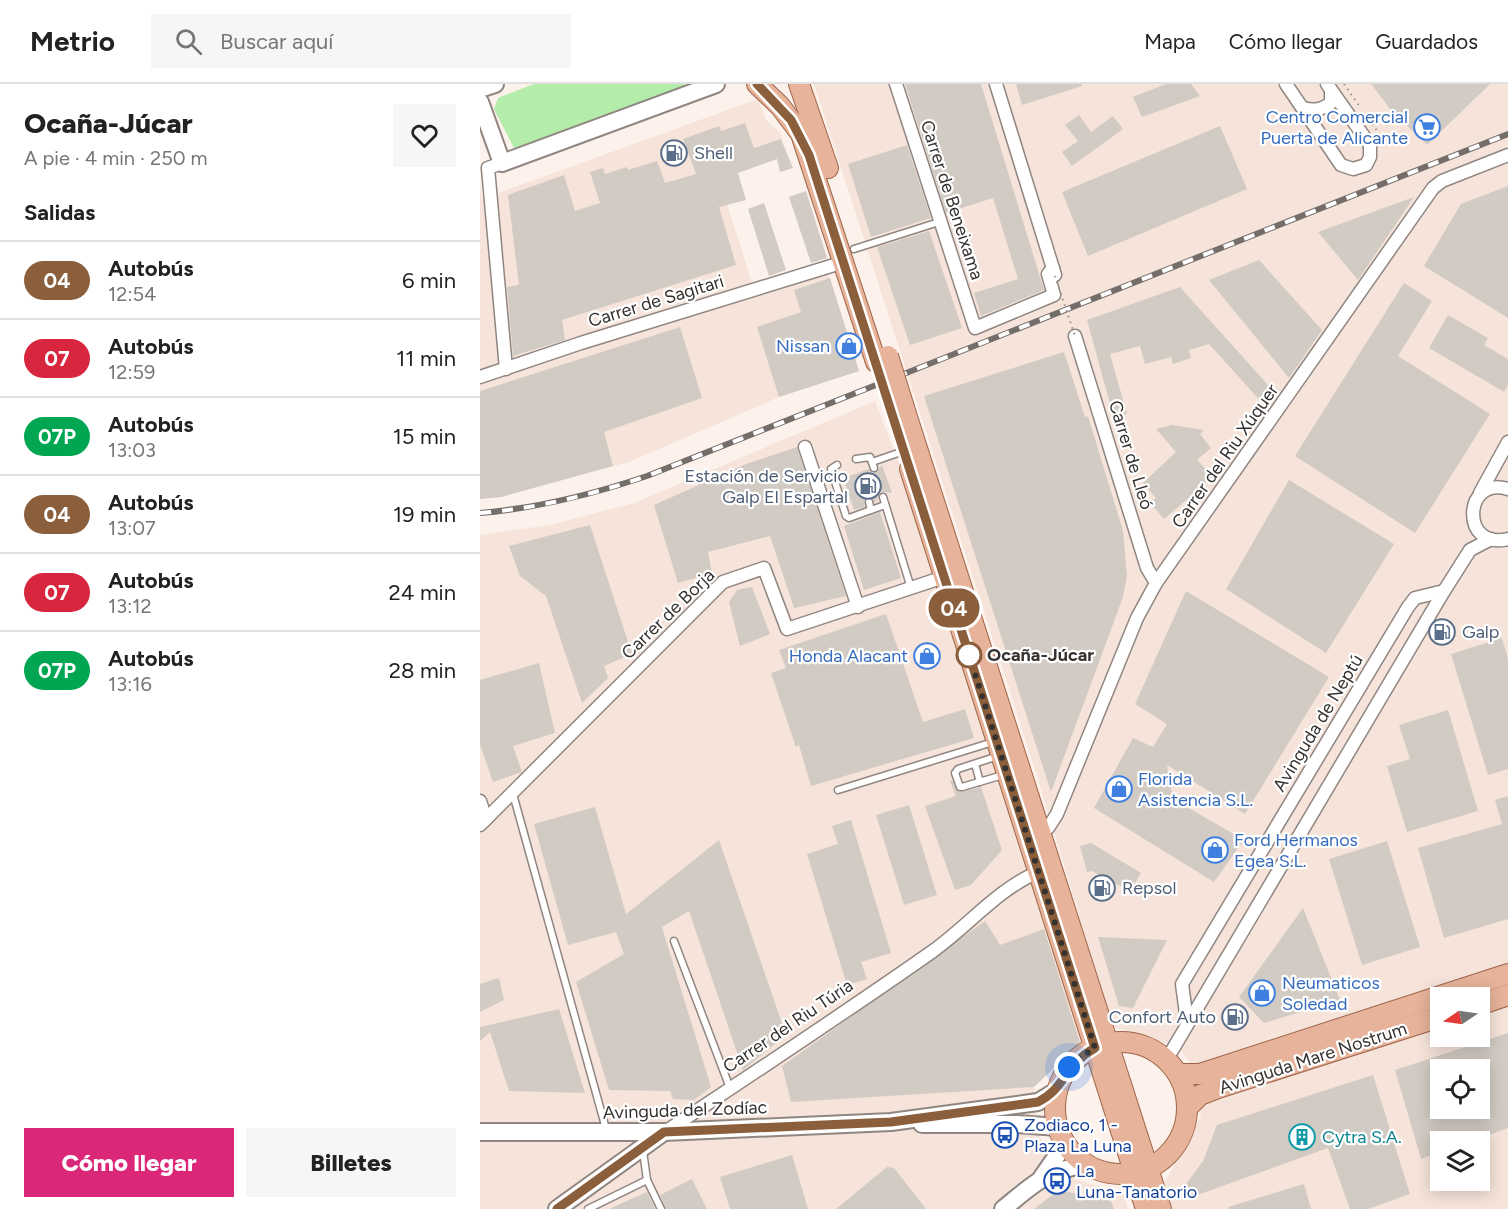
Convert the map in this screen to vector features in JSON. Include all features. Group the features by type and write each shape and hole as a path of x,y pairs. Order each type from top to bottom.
{"main road":[{"path":"757,84 780,106 801,134 849,256"},
{"path":"799,84 849,256 949,569 1040,831 1101,1046"},
{"path":"900,416 904,451 949,569 1001,757 1038,872 1101,1046 1152,1204"},
{"name":"Avinguda Mare Nostrum","path":"1179,1074 1200,1074 1508,974"},
{"path":"1490,1001 1508,995"},
{"name":"Avinguda Mare Nostrum","path":"1189,1106 1200,1095 1218,1088 1430,1020"},
{"path":"1127,1041 1140,1043 1167,1059 1179,1074 1189,1106 1186,1127 1176,1146 1167,1157 1141,1169 1108,1174 1085,1164 1062,1136 1055,1109 1058,1090 1069,1067 1082,1056 1101,1046 1127,1041"}],"street":[{"path":"480,89 495,84"},
{"path":"506,369 488,168 716,84"},
{"name":"Carrer de Beneixama","path":"896,84 975,328 1054,295 1048,274 1054,272"},
{"path":"996,84 1054,272"},
{"path":"1286,84 1341,165 1353,169 1366,165 1370,157 1370,145 1329,87"},
{"path":"1303,108 1314,111 1331,103 1329,87"},
{"path":"480,102 502,163"},
{"name":"Carrer del Riu Xúquer","path":"1040,831 1048,828 1057,814 1137,618 1156,583 1433,188 1442,181 1508,155"},
{"name":"Carrer de Sagitari","path":"480,377 849,256"},
{"name":"Carrer de Lleó","path":"1075,336 1147,568 1156,583"},
{"path":"1491,539 1477,529 1473,521 1474,504 1508,442"},
{"path":"805,447 858,607"},
{"path":"1478,496 1490,488 1508,489"},
{"path":"1167,1059 1187,1021 1443,591 1470,550 1491,539 1508,538"},
{"name":"Carrer de Borja","path":"483,822 723,582 764,568 787,629 912,588 949,569"},
{"name":"Avinguda de Neptú","path":"1187,1021 1182,984 1408,607 1415,598 1443,591"},
{"path":"480,801 483,822"},
{"name":"Carrer del Riu Túria","path":"557,1209 664,1132 848,1011 944,943 1020,880 1038,872"},
{"name":"Avinguda del Zodíac","path":"480,1132 664,1132 891,1122 1038,1102 1058,1090"},
{"name":"Avinguda del Zodíac","path":"891,1122 946,1126 1017,1124 1062,1136"},
{"path":"1042,1177 1062,1136"},
{"path":"1003,1209 1042,1177 1057,1170 1085,1164"}],"lane":[{"path":"849,256 939,222"},
{"path":"856,459 866,455 873,465 904,451"},
{"path":"837,465 831,469 846,516 849,518 885,505"},
{"path":"883,497 912,588"},
{"path":"869,502 871,510"},
{"path":"1001,757 980,782 960,787 955,773 958,769 1001,757"},
{"path":"838,790 1001,757"},
{"path":"975,764 980,782"},
{"path":"513,794 607,1133"},
{"path":"674,941 730,1088"},
{"path":"643,1147 646,1180 661,1209"},
{"path":"588,1209 646,1180"}],"path":[{"path":"1344,84 1360,107"},
{"path":"1372,124 1385,141"},
{"path":"1054,272 1075,336"}],"shaded area":[{"path":"814,84 1508,84 1508,1209 1170,1209 1163,1186 1201,1115 1195,1069 1178,1047 1113,1027 1037,776"},
{"path":"758,99 766,120 782,135 781,139 714,163 754,289 826,268 859,371 779,397 629,462 501,497 480,499 480,183 482,199"},
{"path":"875,401 917,511 1037,891 1081,1042 1034,1087 1038,1134 1063,1176 1123,1193 1128,1209 480,1209 480,535 550,525 634,503"}],"green space":[{"path":"534,84 684,84 686,89 514,148 494,109 498,98"}],"building":[{"path":"905,84 981,84 1044,290 981,316 974,293 1018,279 993,198 946,213"},
{"path":"1016,84 1081,84 1082,86 1022,105"},
{"path":"1166,84 1191,84 1200,96 1142,117 1133,97"},
{"name":"Centro Comercial Puerta de Alicante","path":"1371,84 1490,84 1427,145 1391,110"},
{"path":"1079,115 1091,132 1113,116 1123,129 1072,166 1062,152 1078,141 1065,125"},
{"path":"745,123 754,148 781,139 793,168 780,172 777,159 738,173 746,200 719,207 736,265 562,320 565,340 513,356 507,287 519,285 508,195 564,175 575,211 600,203 590,172 603,168 605,174 657,161 665,183 696,174 683,139 719,126 721,131"},
{"path":"1220,126 1247,189 1088,256 1062,192"},
{"path":"907,145 931,218 871,237 848,164"},
{"path":"1508,186 1508,318 1424,266 1461,204"},
{"path":"806,191 827,258 811,263 789,197"},
{"path":"1414,197 1358,280 1318,232"},
{"path":"764,203 786,270 769,276 748,209"},
{"path":"929,231 962,328 910,345 877,247"},
{"path":"1259,260 1322,330 1289,378 1209,280"},
{"path":"830,278 859,371 779,397 757,327 801,312 794,290"},
{"path":"1404,283 1432,301 1398,356 1490,414 1415,533 1295,456"},
{"path":"1180,287 1276,394 1266,407 1209,344 1189,350 1191,358 1173,364 1171,357 1145,364 1140,346 1110,354 1127,414 1114,418 1087,320"},
{"path":"1448,315 1488,338 1484,345 1508,359 1508,385 1504,392 1429,348"},
{"path":"680,327 702,398 604,432 613,466 501,497 480,499 480,391"},
{"path":"1064,352 1085,417 1088,416 1123,531 1127,576 1123,597 1051,792 924,396"},
{"path":"1172,425 1204,430 1200,434 1211,448 1197,460 1213,477 1164,519 1150,503 1156,498 1143,483 1176,452 1156,429"},
{"path":"797,447 846,596 794,608 770,536 708,552 712,573 678,583 654,505 746,464"},
{"path":"882,465 892,493 881,492 875,503 872,498 867,497 864,501 865,507 854,510 843,478 869,469 875,473"},
{"path":"1289,480 1394,544 1326,653 1226,589"},
{"path":"880,512 901,578 864,590 844,526"},
{"path":"590,525 632,654 604,666 608,678 582,703 546,596 520,576 509,546"},
{"path":"752,587 770,634 740,646 729,602 737,590"},
{"path":"1186,591 1329,677 1245,814 1167,765 1173,799 1244,840 1214,882 1094,808 1133,738 1153,747 1167,724 1135,704"},
{"path":"886,614 923,722 965,709 974,738 811,786 799,745 796,747 771,673 786,668 779,650"},
{"path":"1502,638 1508,659 1508,769 1488,775 1451,654"},
{"path":"539,663 555,733 513,746 522,772 493,782 480,745 480,680"},
{"path":"1448,710 1478,811 1407,832 1387,766 1410,759 1399,725"},
{"path":"952,780 959,792 981,787 1002,850 971,885 955,890 925,806 956,796 950,781"},
{"path":"1508,796 1508,919 1444,938 1418,848 1502,824 1495,800"},
{"path":"909,805 937,895 904,905 876,815"},
{"path":"595,807 626,914 719,840 786,1035 743,1070 689,911 662,927 711,1087 694,1100 673,1099 670,1091 609,1090 576,982 624,954 616,932 568,945 534,824"},
{"path":"851,820 891,953 861,962 867,979 847,985 807,854 838,844 832,826"},
{"path":"1387,841 1420,947 1362,965 1329,859"},
{"path":"1091,843 1141,873 1130,891 1092,871 1087,872 1080,846"},
{"path":"1303,908 1340,1000 1264,1023 1239,997"},
{"path":"985,921 1000,945 1044,929 1080,1043 1034,1087 791,1102 782,1066"},
{"path":"1098,937 1167,940 1133,1008 1119,1006"},
{"path":"499,978 504,1000 480,1012 480,984"},
{"path":"559,1009 585,1093 509,1091 490,1032 480,1041 480,1027"},
{"path":"1508,1033 1508,1128 1490,1135 1490,1131 1430,1131 1430,1156 1421,1159 1395,1070 1465,1047 1490,1047 1490,1039"},
{"name":"Cytra S.A.","path":"1373,1075 1410,1194 1368,1209 1350,1209 1328,1148 1189,1198 1184,1187 1203,1161 1217,1125"},
{"path":"792,1155 808,1209 730,1209 720,1177"},
{"path":"887,1167 894,1168 926,1209 836,1209"},
{"path":"692,1179 707,1209 666,1209 660,1195"},
{"path":"1304,1184 1311,1209 1229,1209 1228,1207"},
{"path":"1059,1190 1111,1201 1114,1209 1034,1209"},
{"path":"647,1192 655,1209 609,1209"}],"railway":[{"path":"480,513 565,500 647,476 1508,134"}],"bus line":[{"name":"04","path":"557,1209 664,1132 891,1122 1038,1102 1058,1090 1069,1067 1095,1048 809,155 801,134 791,120 770,95 757,84"}],"place":[{"name":"Centro Comercial Puerta de Alicante","path":"1427,127"},
{"name":"Shell","path":"674,153"},
{"name":"Nissan","path":"849,346"},
{"name":"Estación de Servicio Galp El Espartal","path":"868,486"},
{"name":"Galp","path":"1442,632"},
{"name":"Ocaña-Júcar","path":"969,655"},
{"name":"Honda Alacant","path":"927,656"},
{"name":"Florida Asistencia S.L.","path":"1119,789"},
{"name":"Ford Hermanos Egea S.L.","path":"1215,850"},
{"name":"Repsol","path":"1102,888"},
{"name":"Neumaticos Soledad","path":"1262,993"},
{"name":"Confort Auto","path":"1235,1017"},
{"name":"Zodiaco, 1 - Plaza La Luna","path":"1005,1135"},
{"name":"Cytra S.A.","path":"1302,1137"},
{"name":"La Luna-Tanatorio","path":"1057,1181"}],"route":[{"path":"969,655 1095,1048 1069,1067"}]}
